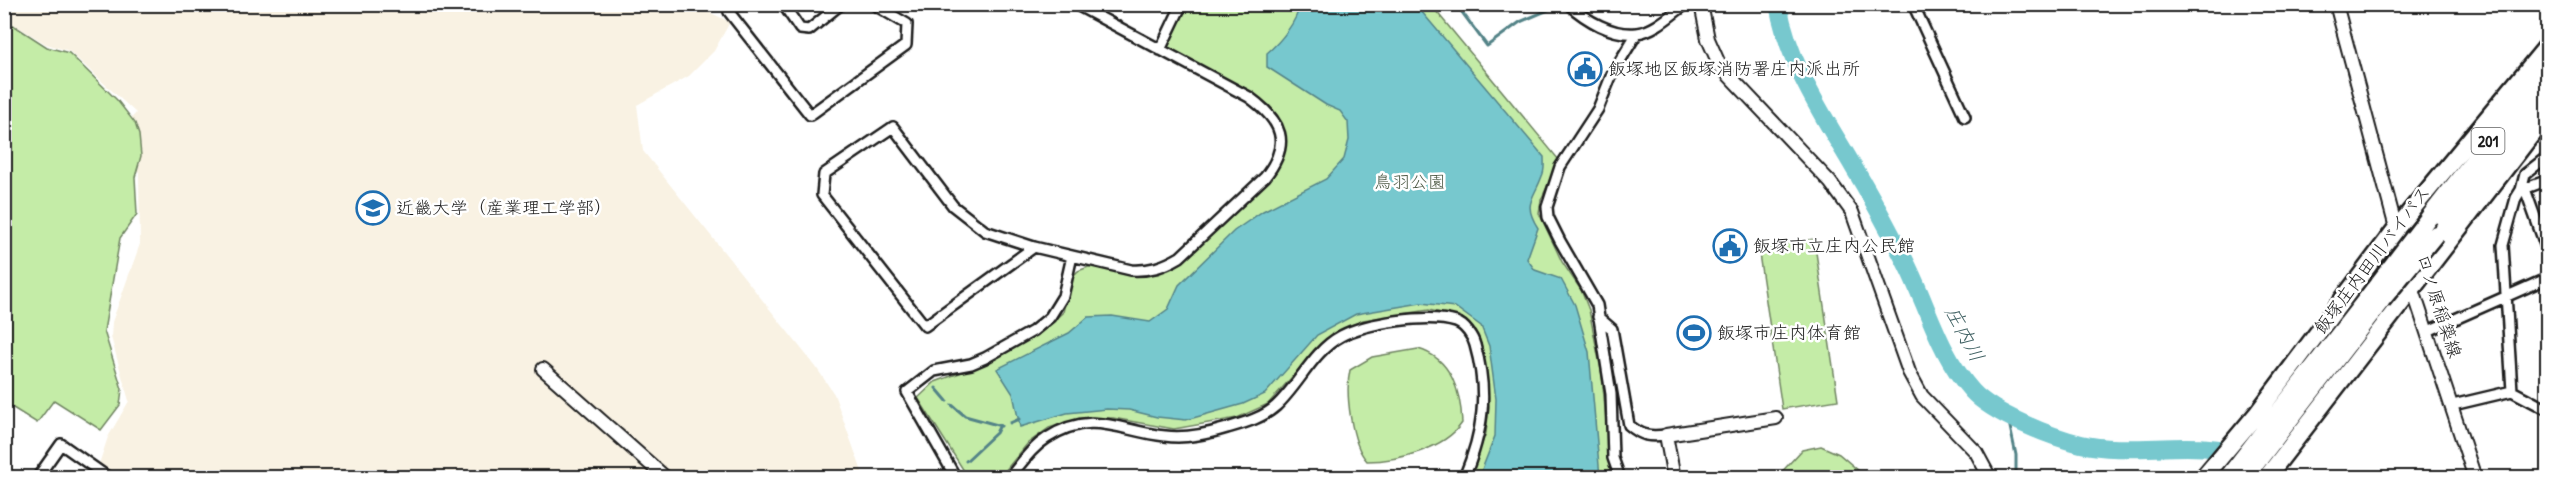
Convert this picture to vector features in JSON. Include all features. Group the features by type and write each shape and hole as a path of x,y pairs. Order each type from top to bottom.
{"highway":[{"path":"2204,476 2256,415 2395,230 2547,45"},
{"name":"飯塚庄内田川バイパス","path":"2245,477 2281,435 2429,218 2547,65"},
{"name":"飯塚庄内田川バイパス","path":"2378,295 2436,234 2547,88"},
{"path":"2266,477 2281,435 2412,286 2547,113"},
{"name":"飯塚庄内田川バイパス","path":"2227,477 2281,435"}],"street":[{"path":"737,4 729,12 810,116 906,45 907,24 873,4"},
{"path":"783,4 800,28 809,30 841,4"},
{"path":"1034,247 925,326 822,195 824,174 893,127 953,206 985,231 1034,247 1131,270 1147,271 1166,266 1188,250 1265,177 1276,163 1281,151 1278,126 1266,109 1249,97 1075,4"},
{"path":"1160,50 1182,4"},
{"path":"1568,4 1591,22 1606,28 1637,33 1660,23 1686,4"},
{"path":"1701,4 1708,39 1720,66 1830,182 1852,212 1909,372 1922,396 1976,452 1990,477"},
{"path":"1913,4 1965,117"},
{"name":"口ノ原稲築線","path":"2336,4 2395,230 2475,477"},
{"path":"1620,477 1613,458 1611,394 1593,295 1548,217 1548,198 1569,149 1598,109 1612,74 1637,33"},
{"path":"2547,156 2525,174 2523,189 2547,253"},
{"path":"2512,391 2504,246 2516,198 2523,189 2547,180"},
{"path":"956,477 908,392 934,371 971,364 985,358 1033,331 1050,317 1063,296 1072,256"},
{"path":"2428,330 2547,278"},
{"path":"1598,316 1612,329 1629,424 1637,433 1647,437 1666,435 1776,418"},
{"path":"1009,477 1046,439 1071,427 1095,423 1125,426 1164,436 1191,437 1261,416 1276,406 1326,346 1340,336 1357,329 1426,318 1457,322 1463,326 1474,339 1478,354 1484,411 1481,433 1464,477"},
{"path":"543,369 666,477"},
{"path":"2453,405 2512,391 2547,410"},
{"path":"1666,435 1674,477"},
{"path":"37,477 61,444 109,477"}],"shaded area":[{"name":"近畿大学（産業理工学部）","path":"692,4 730,22 714,51 689,76 637,105 643,151 816,367 834,394 864,477 118,477 99,464 108,437 129,401 111,337 112,322 140,244 139,172 110,142 136,113 69,51 46,44 5,19 4,5"}],"green space":[{"name":"鳥羽公園","path":"1185,5 1431,5 1559,160 1541,200 1539,213 1562,262 1581,290 1589,310 1602,375 1611,477 1469,477 1486,433 1489,407 1480,348 1475,331 1462,318 1429,310 1363,320 1336,333 1307,360 1268,404 1237,418 1174,429 1113,418 1081,418 1049,428 1028,443 1000,477 970,477 964,471 918,398 935,382 984,364 1038,335 1063,312 1072,277 1078,271 1091,266 1120,272 1174,264 1278,164 1283,148 1284,133 1279,119 1269,105 1168,50 1168,40"},
{"path":"10,23 47,47 69,53 117,100 135,123 139,135 141,156 135,177 137,214 120,238 104,331 122,389 120,405 101,430 54,400 37,423 5,403 4,27"},
{"path":"1814,239 1838,400 1782,409 1758,247"},
{"path":"1418,349 1439,360 1452,378 1459,400 1462,423 1444,440 1419,452 1392,459 1367,461 1361,453 1353,431 1348,391 1350,370 1372,357"},
{"path":"1821,446 1839,454 1866,477 1777,477 1802,450"}],"water":[{"name":"鳥羽公園","path":"1300,4 1416,5 1544,157 1544,172 1530,207 1533,220 1538,228 1527,259 1535,270 1561,279 1575,305 1589,352 1600,477 1479,477 1495,436 1496,399 1489,346 1481,326 1455,307 1421,303 1356,314 1317,335 1265,394 1243,404 1186,420 1157,417 1129,410 1107,409 1067,413 1020,427 1013,394 997,369 1069,333 1088,317 1112,316 1150,322 1168,309 1179,285 1234,231 1263,211 1326,179 1344,159 1349,140 1348,122 1340,111 1326,105 1267,67 1267,53 1287,31"}],"waterway":[{"path":"1456,4 1487,46 1520,22 1562,4"},
{"name":"庄内川","path":"1778,4 1790,48 1808,89 1892,236 1950,361 1981,400 2008,416 2069,441 2101,447 2187,447 2229,451 2252,458 2277,478"},
{"path":"936,388 947,401"},
{"path":"952,405 965,416 1001,426"},
{"path":"2007,413 2016,455 2016,478"},
{"path":"1010,423 1019,419"},
{"path":"966,461 996,433 999,427"}],"place":[{"name":"飯塚地区飯塚消防署庄内派出所","path":"1585,69"},
{"name":"近畿大学（産業理工学部）","path":"373,208"},
{"name":"飯塚市立庄内公民館","path":"1730,246"},
{"name":"飯塚市庄内体育館","path":"1694,333"}]}
